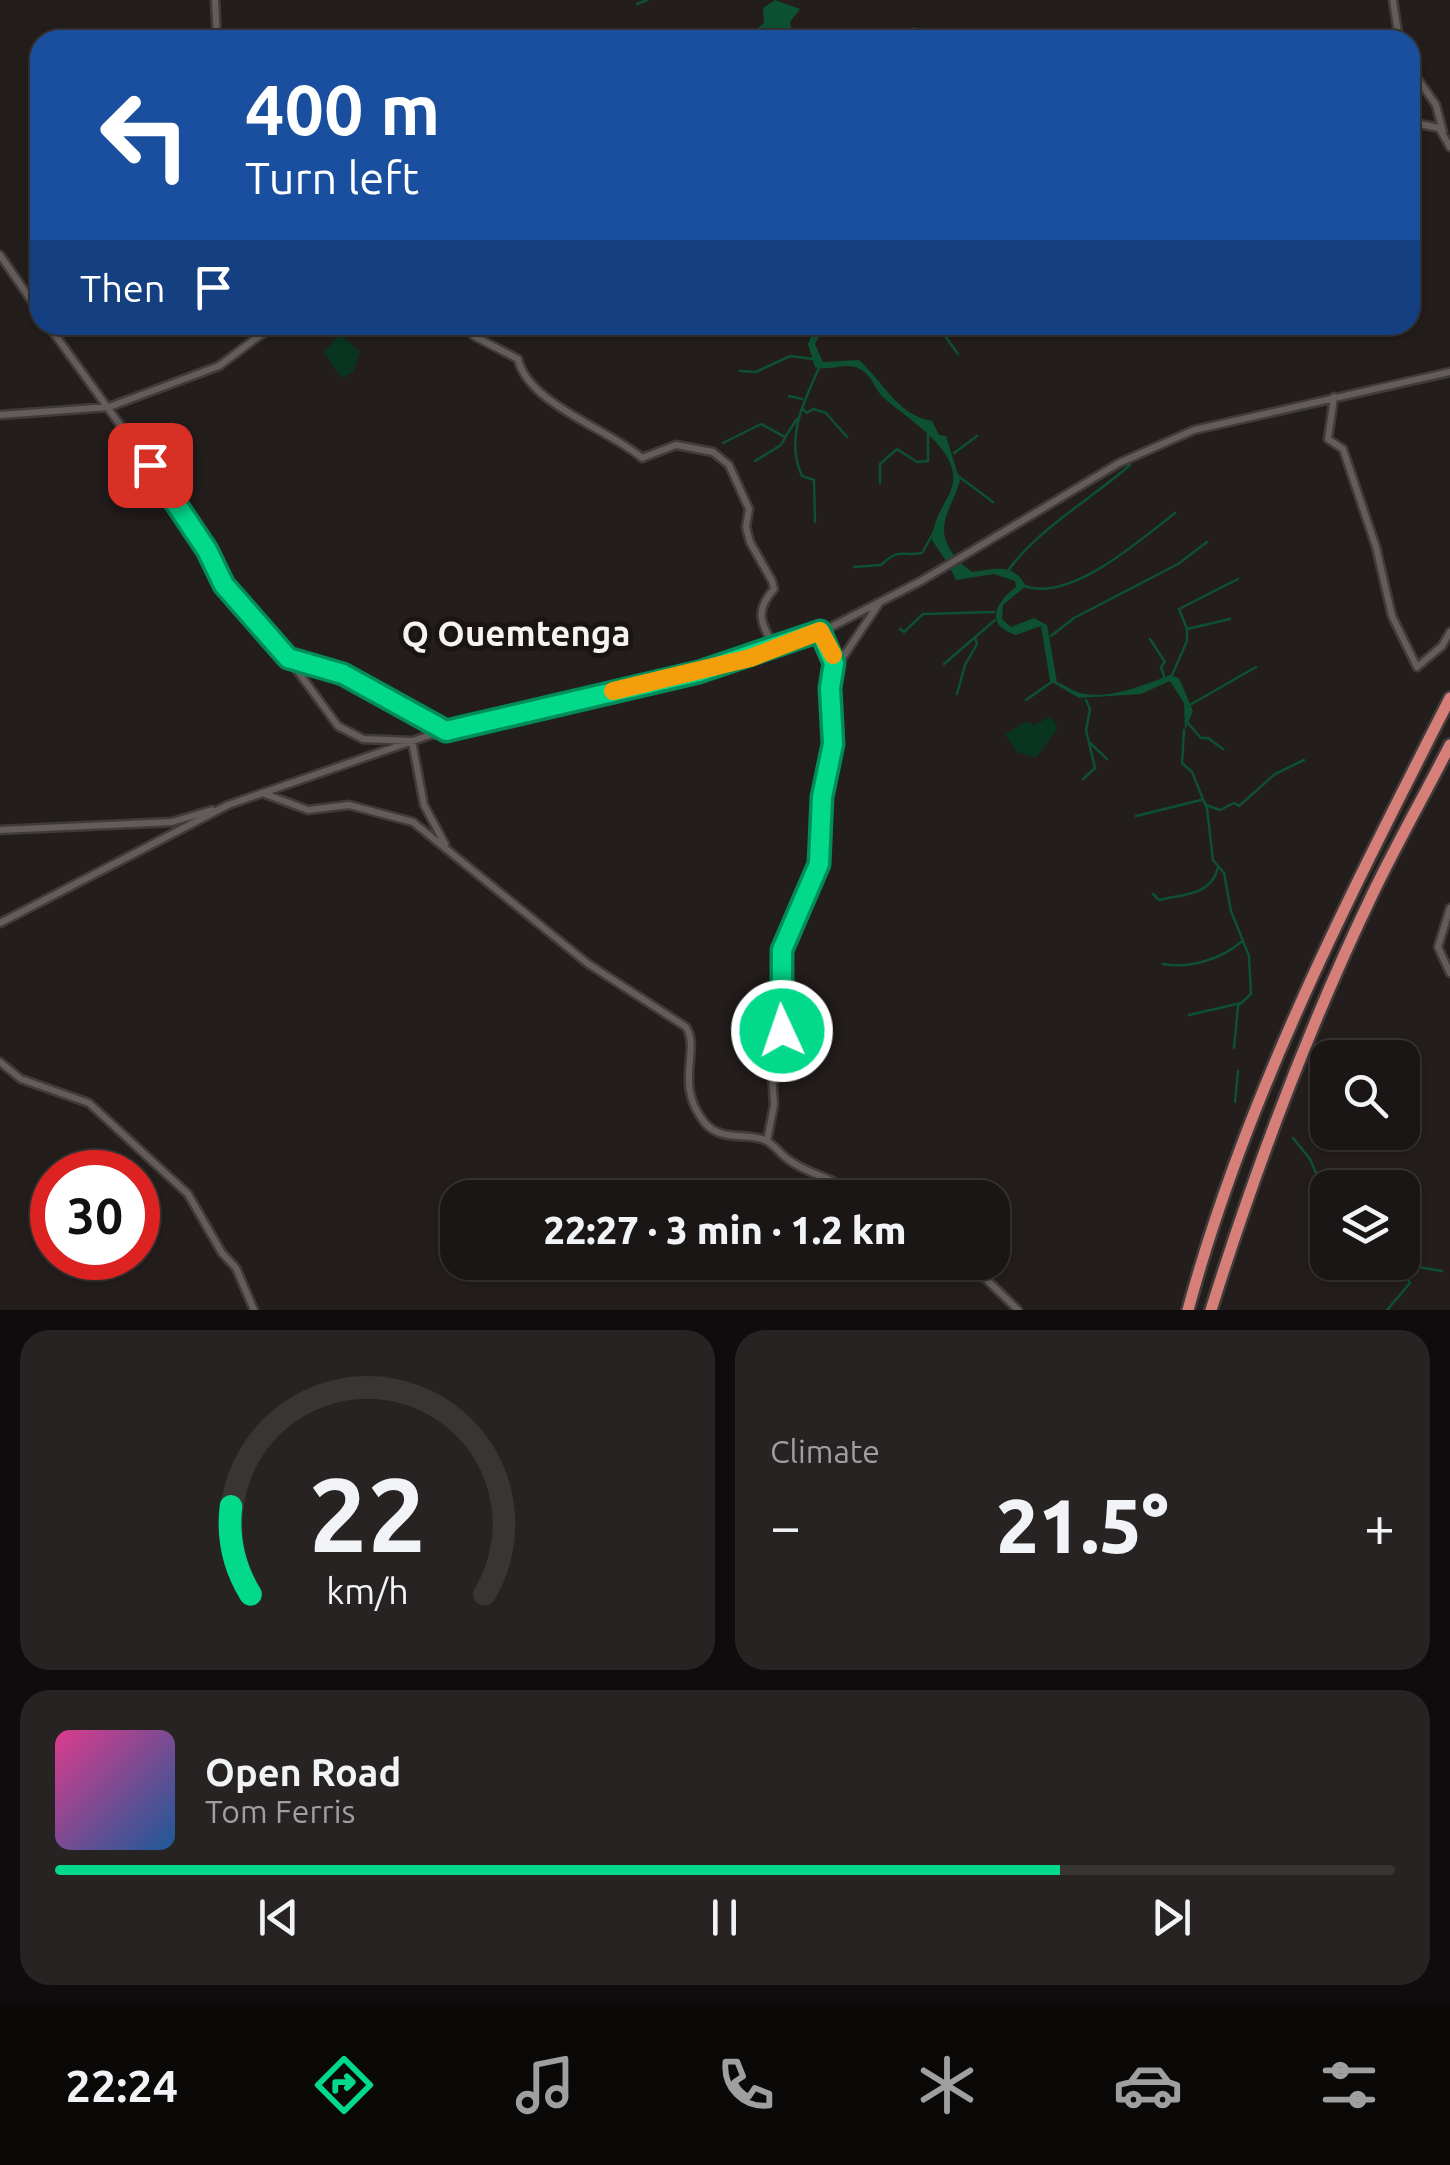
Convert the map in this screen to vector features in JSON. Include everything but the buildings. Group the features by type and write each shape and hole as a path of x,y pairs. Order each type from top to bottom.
{"highway":[{"path":"1188,1310 1256,1111 1344,908 1450,698"},
{"path":"1211,1310 1274,1120 1374,890 1450,745"}],"street":[{"path":"215,0 217,30"},
{"path":"1393,0 1398,30"},
{"path":"1420,83 1436,106 1450,146"},
{"path":"1420,125 1443,132"},
{"path":"0,256 30,299"},
{"path":"55,335 207,550 224,585 288,658 345,732 363,739 412,741"},
{"path":"0,415 109,407 219,366 260,335"},
{"path":"473,335 518,359 520,371 535,389 642,458 676,445 713,452 730,466 749,509 746,527 750,542 774,588 759,605 759,616 775,648"},
{"path":"0,830 172,822 446,731 685,675 775,648 879,604 1168,440 1222,422 1450,372"},
{"path":"1334,397 1328,439 1343,450 1368,519 1392,616 1417,667 1450,632"},
{"path":"767,1140 774,1106 771,1055 782,1031 782,950 819,864 822,797 833,744 830,688 835,668 879,604"},
{"path":"820,631 835,668"},
{"path":"288,658 343,674 446,731"},
{"path":"412,741 424,805 449,852"},
{"path":"264,794 308,810 349,805 414,822 588,964 647,1005 674,1016 692,1036 688,1086 705,1123 716,1132 767,1140 787,1159 835,1180"},
{"path":"0,922 228,805"},
{"path":"1450,908 1438,947 1450,973"},
{"path":"0,1062 21,1079 89,1104 188,1194 222,1253 236,1268 254,1310"},
{"path":"987,1280 1018,1310"}],"shaded area":[{"path":"775,0 800,9 790,22 792,30 755,30 764,23 763,8"},
{"path":"342,335 360,352 353,372 342,378 323,352"},
{"path":"812,335 820,335 815,344 823,362 859,360 900,405 932,421 939,435 946,436 960,481 944,528 955,556 946,561 932,540 953,482 947,457 928,434 882,396 864,372 849,366 815,367 808,344"},
{"path":"958,561 972,572 1003,569 1021,578 1026,586 1003,605 1002,619 1011,627 1034,618 1047,625 1057,682 1080,693 1103,695 1170,675 1179,678 1193,711 1185,730 1184,703 1170,681 1141,694 1079,698 1050,681 1041,626 1016,635 1006,631 996,619 1003,599 1016,587 1015,581 994,574 956,580 949,566"},
{"path":"1051,717 1058,728 1036,758 1017,752 1005,734 1027,721 1033,725"}],"waterway":[{"path":"637,4 647,0"},
{"path":"944,335 958,354"},
{"path":"740,371 756,372 790,356 813,359"},
{"path":"815,522 814,480 802,476 795,448 798,421 819,368"},
{"path":"789,396 802,399"},
{"path":"803,409 807,413 813,409 826,413 847,437"},
{"path":"723,443 761,424 785,437 797,419"},
{"path":"880,483 880,464 897,449 917,462 928,461 928,432"},
{"path":"954,453 977,436"},
{"path":"755,461 781,445 785,438"},
{"path":"1008,571 1049,528 1130,465"},
{"path":"958,476 993,502"},
{"path":"1024,586 1043,589 1083,577 1125,552 1175,513"},
{"path":"854,567 881,565 897,554 922,553 934,532"},
{"path":"1051,636 1074,618 1178,564 1207,542"},
{"path":"1187,629 1179,609 1238,579"},
{"path":"900,629 904,632 923,614 994,612"},
{"path":"1172,675 1187,641 1187,629 1230,619"},
{"path":"944,664 995,620"},
{"path":"957,694 965,665 977,644 975,637"},
{"path":"1150,639 1165,662 1161,667 1164,676"},
{"path":"1188,706 1256,667"},
{"path":"1026,700 1053,681"},
{"path":"1083,779 1095,768 1086,730 1090,709 1086,700"},
{"path":"1187,722 1201,738 1208,738 1223,749"},
{"path":"1184,730 1182,763 1192,772 1207,809 1213,860 1224,873 1231,911 1249,956 1251,994 1238,1006 1234,1048"},
{"path":"1090,743 1107,759"},
{"path":"1206,805 1220,810 1234,803 1239,806 1275,774 1304,760"},
{"path":"1136,816 1201,800"},
{"path":"1153,894 1159,900 1203,889 1218,867"},
{"path":"1163,964 1204,961 1241,942"},
{"path":"1189,1015 1241,1003"},
{"path":"1235,1102 1238,1071"},
{"path":"1293,1138 1315,1170"},
{"path":"1420,1267 1442,1271"},
{"path":"1387,1310 1410,1283 1408,1280"}],"slow traffic":[{"path":"613,691 750,658 820,631 833,655"}],"district":[{"name":"Q Ouemtenga","path":"516,634"}],"route":[{"path":"150,465 207,550 224,585 288,658 302,666 343,674 446,731 548,704 699,672 750,658 820,631 834,658 830,688 833,744 822,797 819,864 782,950 782,1031"}]}
